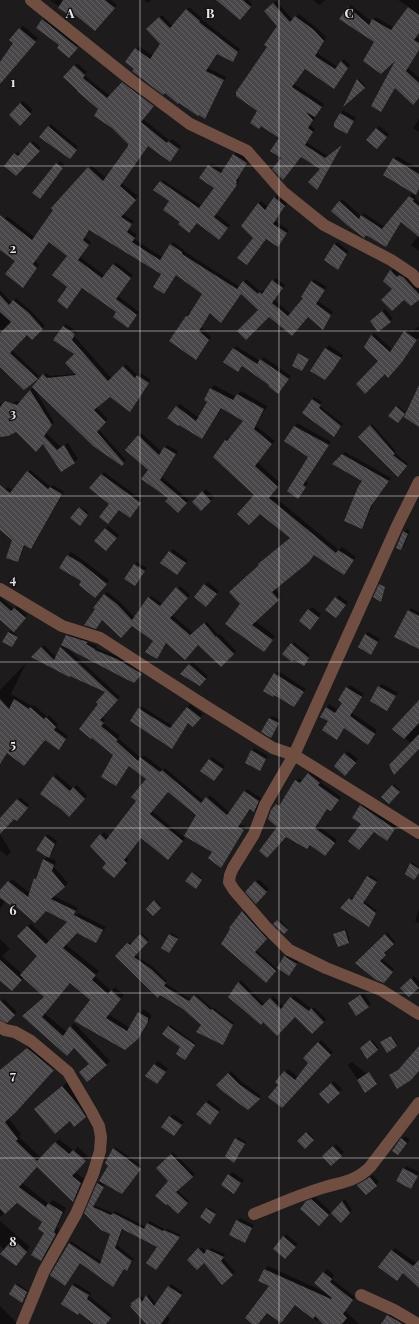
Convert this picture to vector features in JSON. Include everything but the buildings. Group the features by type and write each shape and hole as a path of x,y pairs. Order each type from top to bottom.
{"street":[{"path":"31,0 131,80 190,124 247,151 283,192 324,225 391,260 412,274 419,282"},
{"path":"419,482 398,524 294,755 265,805 254,834 233,868 229,882 265,926 289,950 326,968 381,990 419,1014"},
{"path":"0,589 62,626 100,638 273,748 294,755 419,833"},
{"path":"0,1027 5,1030 15,1032 31,1041 68,1072 92,1111 99,1126 101,1137 100,1151 94,1174 76,1214 44,1271 22,1324"},
{"path":"254,1214 323,1188 347,1182 363,1174 419,1103"},
{"path":"361,1295 394,1310 418,1324"}]}
